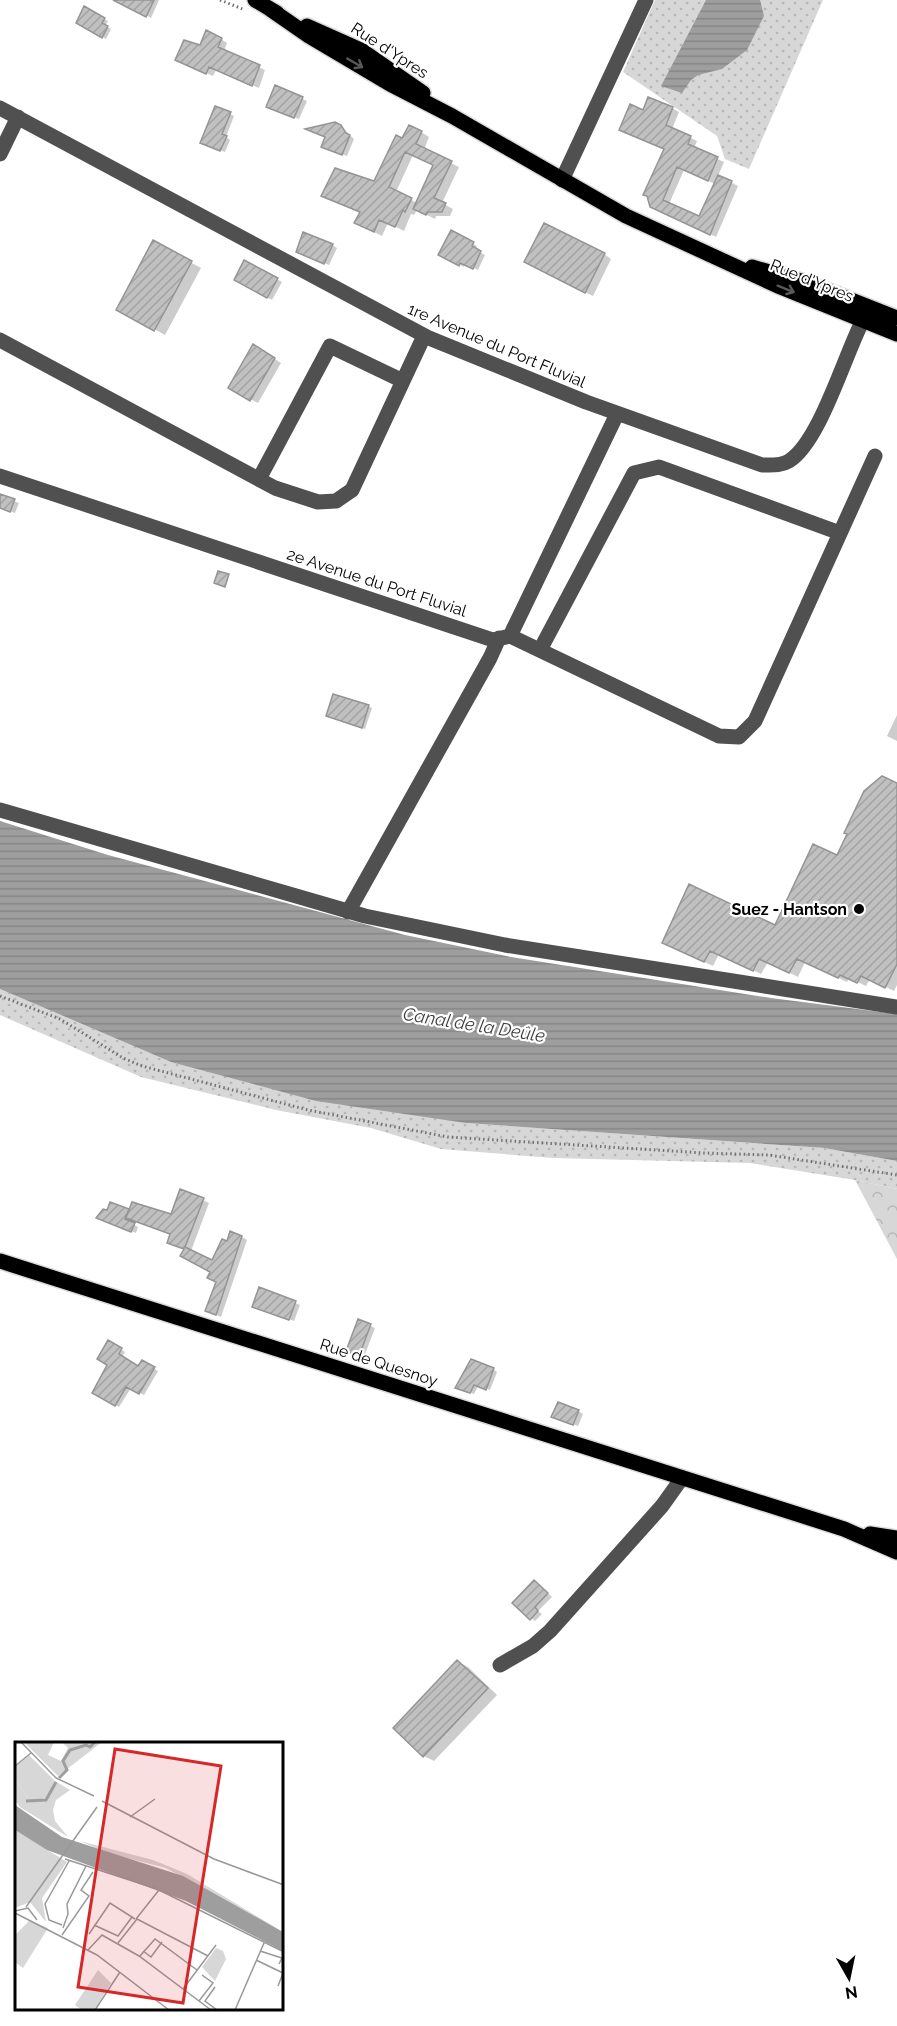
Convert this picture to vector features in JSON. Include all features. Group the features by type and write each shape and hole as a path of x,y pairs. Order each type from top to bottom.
{"main road":[{"name":"Rue d'Ypres","path":"255,0 361,50 385,65 452,116 626,216 715,255 778,286 897,334"},
{"name":"Rue d'Ypres","path":"715,255 796,279 897,318"},
{"name":"Rue de Quesnoy","path":"0,1261 844,1529"},
{"path":"844,1529 897,1538"},
{"path":"844,1529 897,1552"}],"street":[{"path":"562,180 646,0"},
{"name":"1re Avenue du Port Fluvial","path":"0,108 424,336 512,374 762,465 779,465 789,461 806,446 863,320"},
{"path":"0,154 18,117"},
{"path":"0,340 274,488 318,502 336,501 352,490 424,336"},
{"path":"259,479 330,346 403,381"},
{"path":"348,912 484,668 504,637 617,414"},
{"name":"2e Avenue du Port Fluvial","path":"0,476 493,640 504,637 540,650 719,736 739,736 755,721 874,456"},
{"path":"540,650 634,473 659,467 840,533"},
{"path":"0,810 348,912 515,947 897,1007"},
{"path":"500,1665 533,1646 550,1631 662,1506 682,1478"}],"path":[{"path":"0,996 60,1019 123,1058 142,1066 308,1110 469,1139 769,1155 897,1175"}],"green space":[{"path":"655,0 823,0 749,169 725,159 717,136 623,72"},
{"path":"0,989 171,1062 466,1123 824,1148 897,1161 897,1189 750,1163 553,1158 441,1149 371,1128 276,1110 141,1077 0,1015"},
{"path":"855,1180 897,1189 897,1259"}],"water":[{"path":"706,0 760,0 764,16 747,50 722,69 698,75 691,80 682,93 661,86"},
{"name":"Canal de la Deûle","path":"0,821 108,855 405,935 511,957 771,998 897,1014 897,1161 824,1148 466,1123 316,1101 171,1062 0,989"}],"building":[{"path":"113,0 154,0 146,17"},
{"path":"84,6 105,18 102,23 108,26 102,38 76,23"},
{"path":"206,30 222,38 218,47 260,65 252,86 209,67 206,74 175,60 184,40 200,45"},
{"path":"275,85 303,97 294,118 266,107"},
{"path":"648,97 673,107 666,125 691,136 688,144 718,157 708,181 677,167 663,200 699,216 718,175 732,181 710,235 650,207 647,196 643,195 664,149 619,130 630,104 643,110"},
{"path":"215,106 231,112 222,134 227,136 220,151 200,143"},
{"path":"335,122 350,135 342,155 321,147 325,137 305,129"},
{"path":"409,125 422,131 416,144 452,161 434,198 446,203 442,212 428,212 426,215 413,209 433,165 405,152 389,187 412,198 395,227 379,220 374,232 354,223 360,212 321,196 335,168 374,181 396,135 402,138"},
{"path":"544,223 605,253 585,293 524,262"},
{"path":"451,230 474,242 472,246 481,251 473,269 460,263 459,266 438,255"},
{"path":"303,232 333,244 324,264 296,252"},
{"path":"153,240 192,261 154,331 116,310"},
{"path":"244,260 278,278 267,298 234,280"},
{"path":"253,344 275,358 250,401 228,388"},
{"path":"0,494 15,499 10,512 0,508"},
{"path":"218,571 229,574 225,587 214,583"},
{"path":"333,694 369,705 362,728 326,716"},
{"path":"882,776 897,783 897,964 885,988 861,976 857,983 840,975 838,978 797,959 789,973 759,959 753,971 710,951 704,962 662,943 689,884 775,925 813,844 837,855 847,834 844,833 864,791"},
{"path":"180,1189 204,1198 185,1247 212,1260 222,1239 227,1241 230,1231 242,1236 216,1315 205,1311 216,1282 207,1278 210,1272 180,1256 184,1249 167,1243 170,1234 126,1218 132,1202 171,1214"},
{"path":"110,1202 129,1209 125,1219 135,1223 131,1232 96,1218 103,1209 107,1210"},
{"path":"259,1287 296,1301 289,1320 252,1307"},
{"path":"358,1319 371,1324 359,1356 346,1351"},
{"path":"108,1340 122,1348 119,1354 138,1366 142,1360 155,1367 139,1394 126,1387 115,1406 92,1393 107,1365 97,1359"},
{"path":"471,1359 494,1368 486,1390 474,1385 470,1393 455,1388"},
{"path":"558,1402 579,1410 573,1425 551,1417"},
{"path":"534,1580 548,1593 535,1607 538,1611 530,1620 512,1603"},
{"path":"457,1660 488,1688 423,1757 393,1728"}],"place":[{"name":"Suez - Hantson","path":"859,909"}]}
